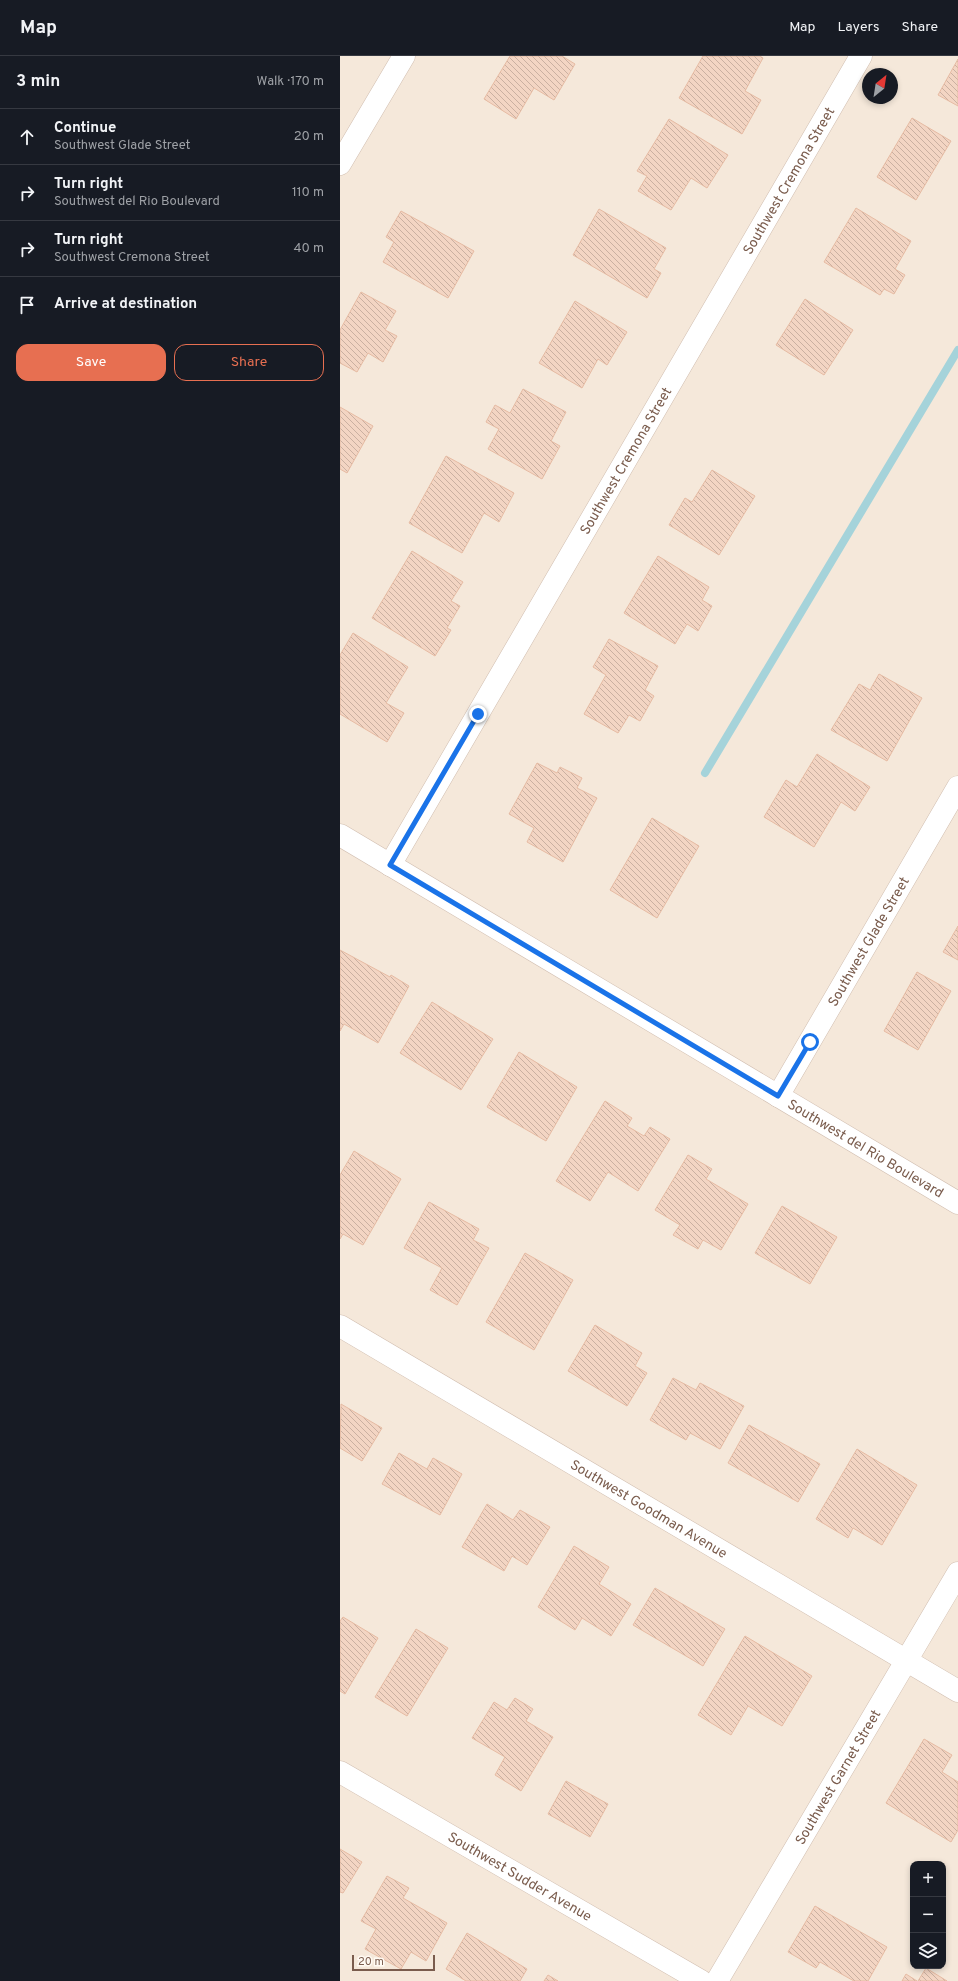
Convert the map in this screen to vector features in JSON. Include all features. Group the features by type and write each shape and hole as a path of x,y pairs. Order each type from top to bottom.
{"street":[{"path":"340,164 404,56"},
{"name":"Southwest Cremona Street","path":"390,865 861,56"},
{"name":"Southwest Glade Street","path":"778,1096 958,787"},
{"name":"Southwest del Rio Boulevard","path":"340,835 958,1203"},
{"name":"Southwest Goodman Avenue","path":"340,1326 906,1662 958,1691"},
{"name":"Southwest Garnet Street","path":"717,1981 958,1573"},
{"name":"Southwest Sudder Avenue","path":"340,1772 701,1981"}],"shaded area":[{"path":"340,56 958,56 958,1981 340,1981"}],"building":[{"path":"510,56 562,56 575,64 554,100 534,88 516,119 484,99"},
{"path":"703,56 760,56 763,58 745,91 761,100 742,134 679,98"},
{"path":"958,59 958,106 938,95"},
{"path":"912,118 951,141 916,200 877,177"},
{"path":"669,119 728,155 707,188 691,178 671,210 638,191 647,176 637,171"},
{"path":"856,208 911,241 895,269 905,275 894,294 884,289 880,295 824,262"},
{"path":"599,209 666,248 654,269 661,273 647,298 573,255"},
{"path":"401,211 474,251 448,298 383,262 394,242 386,237"},
{"path":"361,292 396,311 385,330 397,336 383,362 368,353 357,372 340,363 340,330"},
{"path":"805,299 853,330 824,375 776,345"},
{"path":"575,301 627,332 607,365 598,359 582,388 539,363"},
{"path":"523,389 566,412 551,441 560,446 542,479 488,449 499,429 486,422 495,405 510,413"},
{"path":"340,407 373,426 347,473 340,469"},
{"path":"446,456 514,493 499,522 484,513 462,553 409,523"},
{"path":"712,470 755,496 719,555 669,525 685,498 692,502"},
{"path":"412,551 463,582 451,601 460,606 447,628 451,630 435,656 372,618"},
{"path":"658,556 709,587 702,600 712,606 698,631 687,624 675,644 624,613"},
{"path":"353,633 408,667 386,703 404,713 387,742 340,714 340,655"},
{"path":"609,639 658,666 645,690 654,696 640,721 629,715 618,733 584,714 606,675 593,667"},
{"path":"879,674 922,698 887,761 831,730 859,684 870,690"},
{"path":"817,754 870,787 855,811 841,802 814,847 764,817 786,780 797,787"},
{"path":"537,763 557,773 560,767 582,778 577,788 597,798 563,862 527,842 534,828 509,814"},
{"path":"652,818 699,846 657,918 610,890"},
{"path":"958,926 958,960 943,952"},
{"path":"340,950 390,977 391,975 409,986 378,1043 344,1024 340,1031"},
{"path":"917,972 951,991 918,1050 884,1031"},
{"path":"432,1002 493,1039 461,1090 400,1053"},
{"path":"519,1052 577,1087 546,1141 487,1107"},
{"path":"605,1101 632,1118 627,1126 644,1136 650,1127 670,1139 638,1191 608,1172 590,1201 556,1181"},
{"path":"354,1151 401,1179 363,1245 343,1234 340,1239 340,1175"},
{"path":"688,1155 712,1169 706,1179 748,1204 721,1250 703,1240 698,1249 673,1235 680,1225 655,1210"},
{"path":"429,1202 479,1229 473,1240 489,1248 457,1305 430,1290 442,1268 404,1248"},
{"path":"782,1206 837,1237 810,1284 755,1253"},
{"path":"525,1253 573,1280 534,1350 486,1322"},
{"path":"595,1325 642,1353 635,1366 647,1373 627,1406 568,1371"},
{"path":"673,1378 696,1390 700,1383 744,1406 720,1449 690,1433 686,1440 650,1420"},
{"path":"341,1404 382,1428 362,1461 340,1448"},
{"path":"749,1425 820,1464 798,1502 728,1463"},
{"path":"857,1449 917,1485 882,1545 853,1528 848,1538 816,1519"},
{"path":"399,1453 427,1469 433,1458 462,1474 440,1515 382,1484"},
{"path":"487,1504 513,1520 520,1510 550,1527 527,1565 512,1556 504,1571 462,1547"},
{"path":"574,1546 609,1567 599,1584 631,1604 611,1636 582,1618 575,1630 538,1607"},
{"path":"655,1588 725,1629 703,1666 633,1625"},
{"path":"343,1617 378,1638 345,1694 340,1691 340,1621"},
{"path":"416,1629 448,1648 407,1716 375,1697"},
{"path":"745,1636 812,1676 782,1726 748,1706 731,1735 698,1715"},
{"path":"515,1698 533,1709 526,1721 553,1737 521,1791 495,1775 505,1757 472,1738 494,1702 507,1710"},
{"path":"924,1739 952,1755 942,1772 958,1782 958,1830 951,1842 886,1803"},
{"path":"566,1781 608,1804 590,1837 548,1814"},
{"path":"340,1849 362,1862 343,1893 340,1892"},
{"path":"387,1876 409,1888 403,1898 447,1923 426,1961 411,1952 401,1969 365,1949 376,1929 361,1921"},
{"path":"815,1906 887,1947 868,1981 854,1981 820,1962 816,1968 788,1952"},
{"path":"467,1933 527,1969 520,1981 466,1981 446,1969"},
{"path":"925,1969 928,1969 947,1981 918,1981"},
{"path":"906,1974 917,1981 902,1981"},
{"path":"548,1975 558,1981 544,1981"}],"waterway":[{"path":"705,773 958,350"}],"route":[{"path":"478,714 390,865 778,1096 810,1042"}]}
